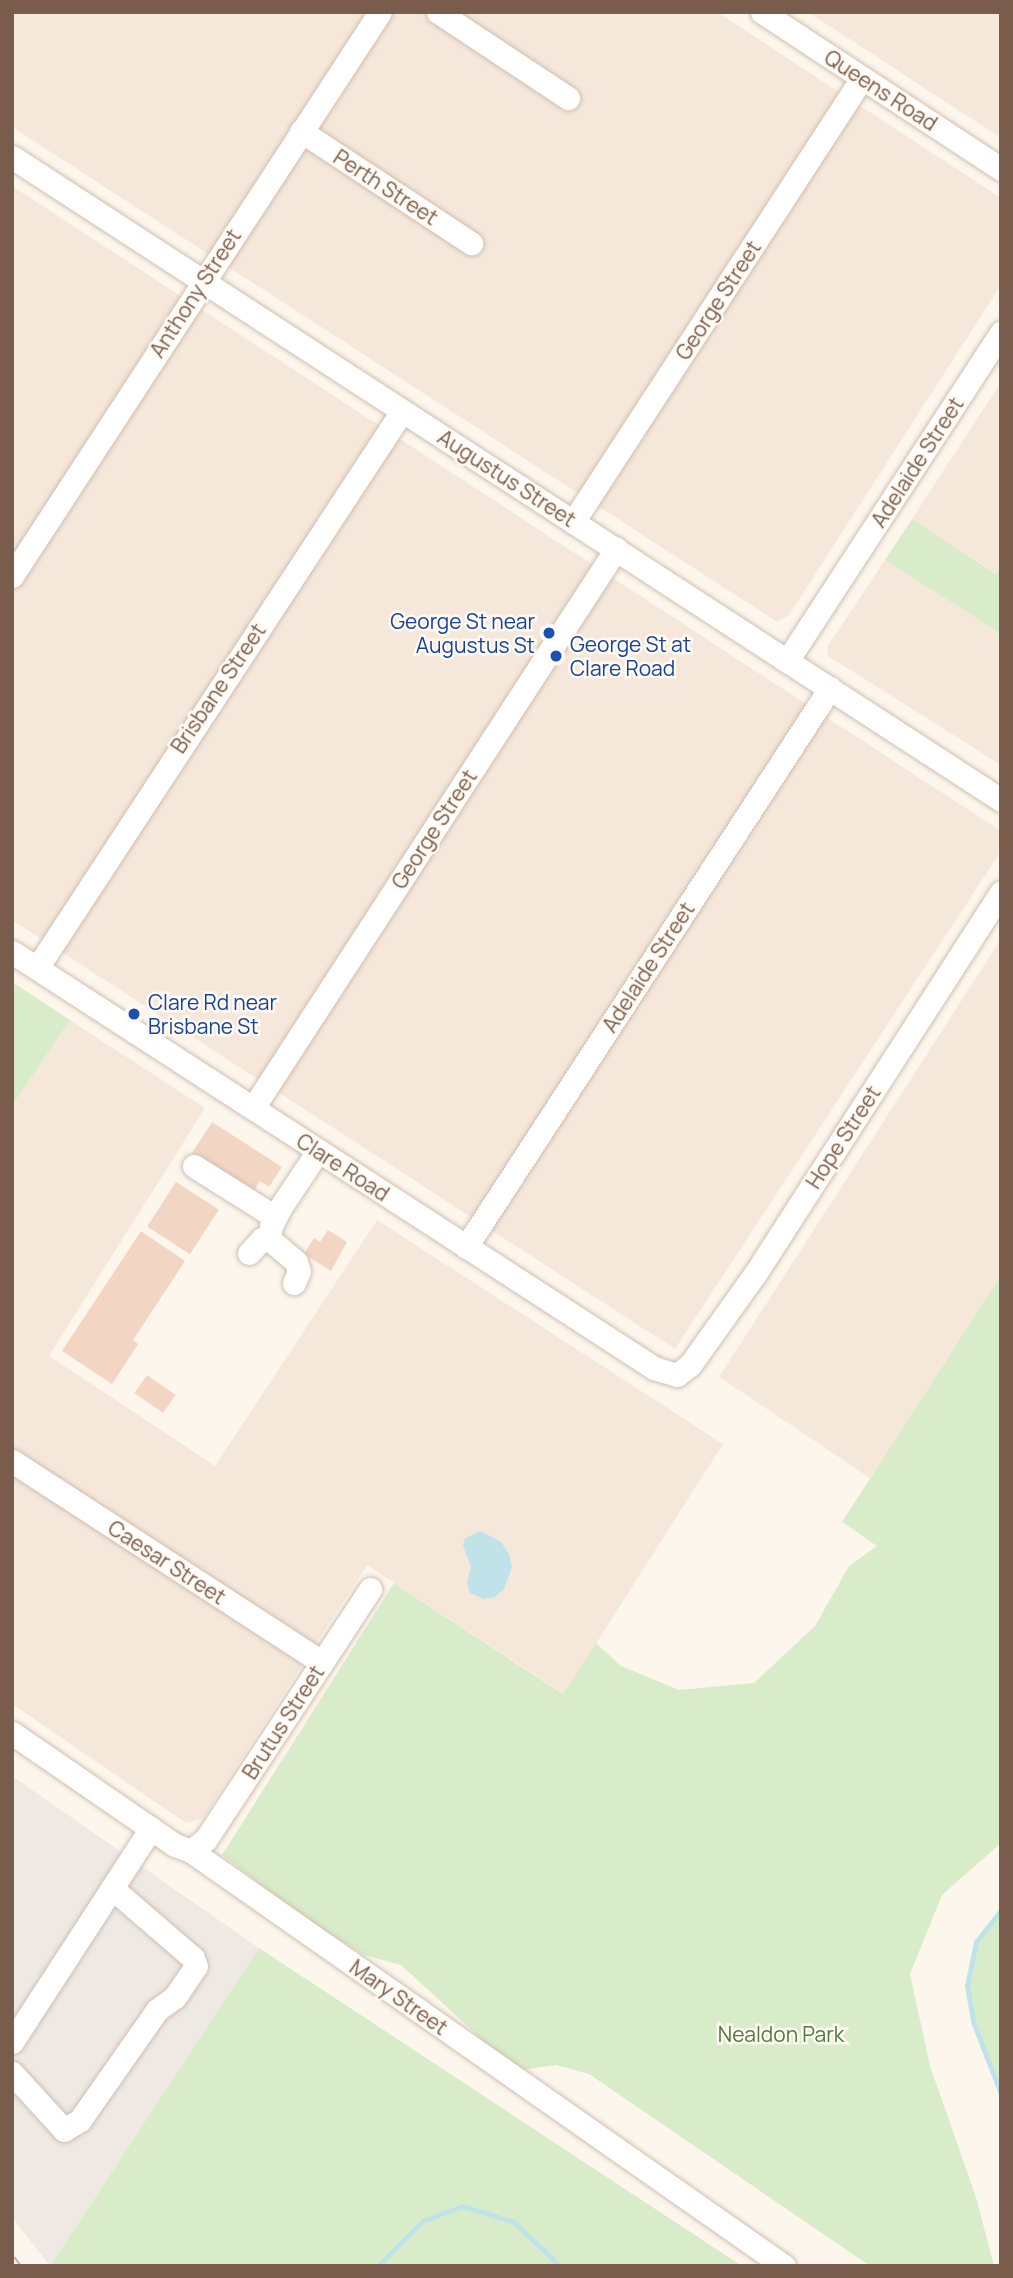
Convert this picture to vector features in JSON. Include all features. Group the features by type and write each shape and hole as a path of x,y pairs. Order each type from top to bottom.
{"street":[{"name":"Anthony Street","path":"12,576 202,280 380,12"},
{"path":"438,12 568,98"},
{"name":"Queens Road","path":"762,12 1001,169"},
{"name":"George Street","path":"573,522 862,78"},
{"name":"Perth Street","path":"301,131 471,243"},
{"name":"Augustus Street","path":"12,157 1001,800"},
{"name":"Adelaide Street","path":"787,661 1001,333"},
{"name":"Brisbane Street","path":"37,968 402,411"},
{"name":"George Street","path":"253,1108 616,549"},
{"name":"Adelaide Street","path":"466,1247 830,688"},
{"name":"Hope Street","path":"677,1375 690,1365 755,1274 1001,893"},
{"name":"Clare Road","path":"12,952 654,1368 677,1375"},
{"path":"249,1253 272,1228 318,1151"},
{"path":"194,1166 272,1228 296,1262 299,1271 294,1283"},
{"name":"Caesar Street","path":"12,1461 322,1662"},
{"name":"Brutus Street","path":"191,1851 206,1839 370,1589"},
{"name":"Mary Street","path":"12,1733 151,1828 191,1851 784,2266"},
{"path":"12,2042 151,1828"},
{"path":"12,2073 64,2130 80,2120 157,2010 175,1997 197,1966 193,1958 112,1888"}],"shaded area":[{"path":"12,12 717,12 1001,198 1001,285 789,615 777,622 12,127"},
{"path":"808,12 1001,12 1001,138"},
{"path":"12,186 1001,831 1001,851 675,1349 12,920"},
{"path":"1001,382 1001,568 997,574 912,519"},
{"path":"885,560 1001,634 1001,765 828,656 827,647"},
{"path":"1001,939 1001,1275 870,1478 719,1377"},
{"path":"70,1020 205,1108 49,1356 215,1466 377,1220 723,1444 564,1694 367,1565 203,1818 186,1823 12,1704 12,1106"},
{"path":"12,1776 259,1948 50,2266 12,2217"}],"green space":[{"path":"912,519 996,574 1001,568 1001,634 885,560"},
{"path":"12,982 70,1020 12,1106"},
{"name":"Nealdon Park","path":"1001,1275 1001,1843 942,1895 910,1974 930,2066 976,2197 994,2266 870,2266 589,2074 556,2065 521,2070 485,2042 401,1965 364,1955 308,1920 222,1855 394,1583 563,1694 596,1643 621,1666 679,1690 754,1683 815,1626 849,1566 877,1546 842,1522"},
{"path":"1001,1910 1001,2094 974,2024 967,1986 976,1942"},
{"path":"259,1948 742,2266 50,2266"}],"water":[{"path":"481,1531 501,1542 509,1554 512,1567 504,1589 495,1597 484,1599 470,1593 467,1582 471,1567 463,1545 465,1538"}],"building":[{"path":"212,1122 282,1167 269,1187 260,1181 253,1192 192,1153"},
{"path":"176,1182 219,1210 190,1254 147,1226"},
{"path":"328,1230 347,1242 331,1271 304,1254 314,1238 320,1242"},
{"path":"141,1231 185,1261 133,1340 138,1344 112,1384 62,1351"},
{"path":"147,1375 176,1395 163,1413 134,1393"}],"waterway":[{"path":"1001,1910 976,1942 967,1986 974,2024 1001,2094"},
{"path":"378,2266 424,2220 463,2206 514,2222 560,2266"}],"railway":[{"path":"12,2259 17,2266"}],"place":[{"name":"George St near Augustus St","path":"549,633"},
{"name":"George St at Clare Road","path":"556,656"},
{"name":"Clare Rd near Brisbane St","path":"134,1014"}]}
